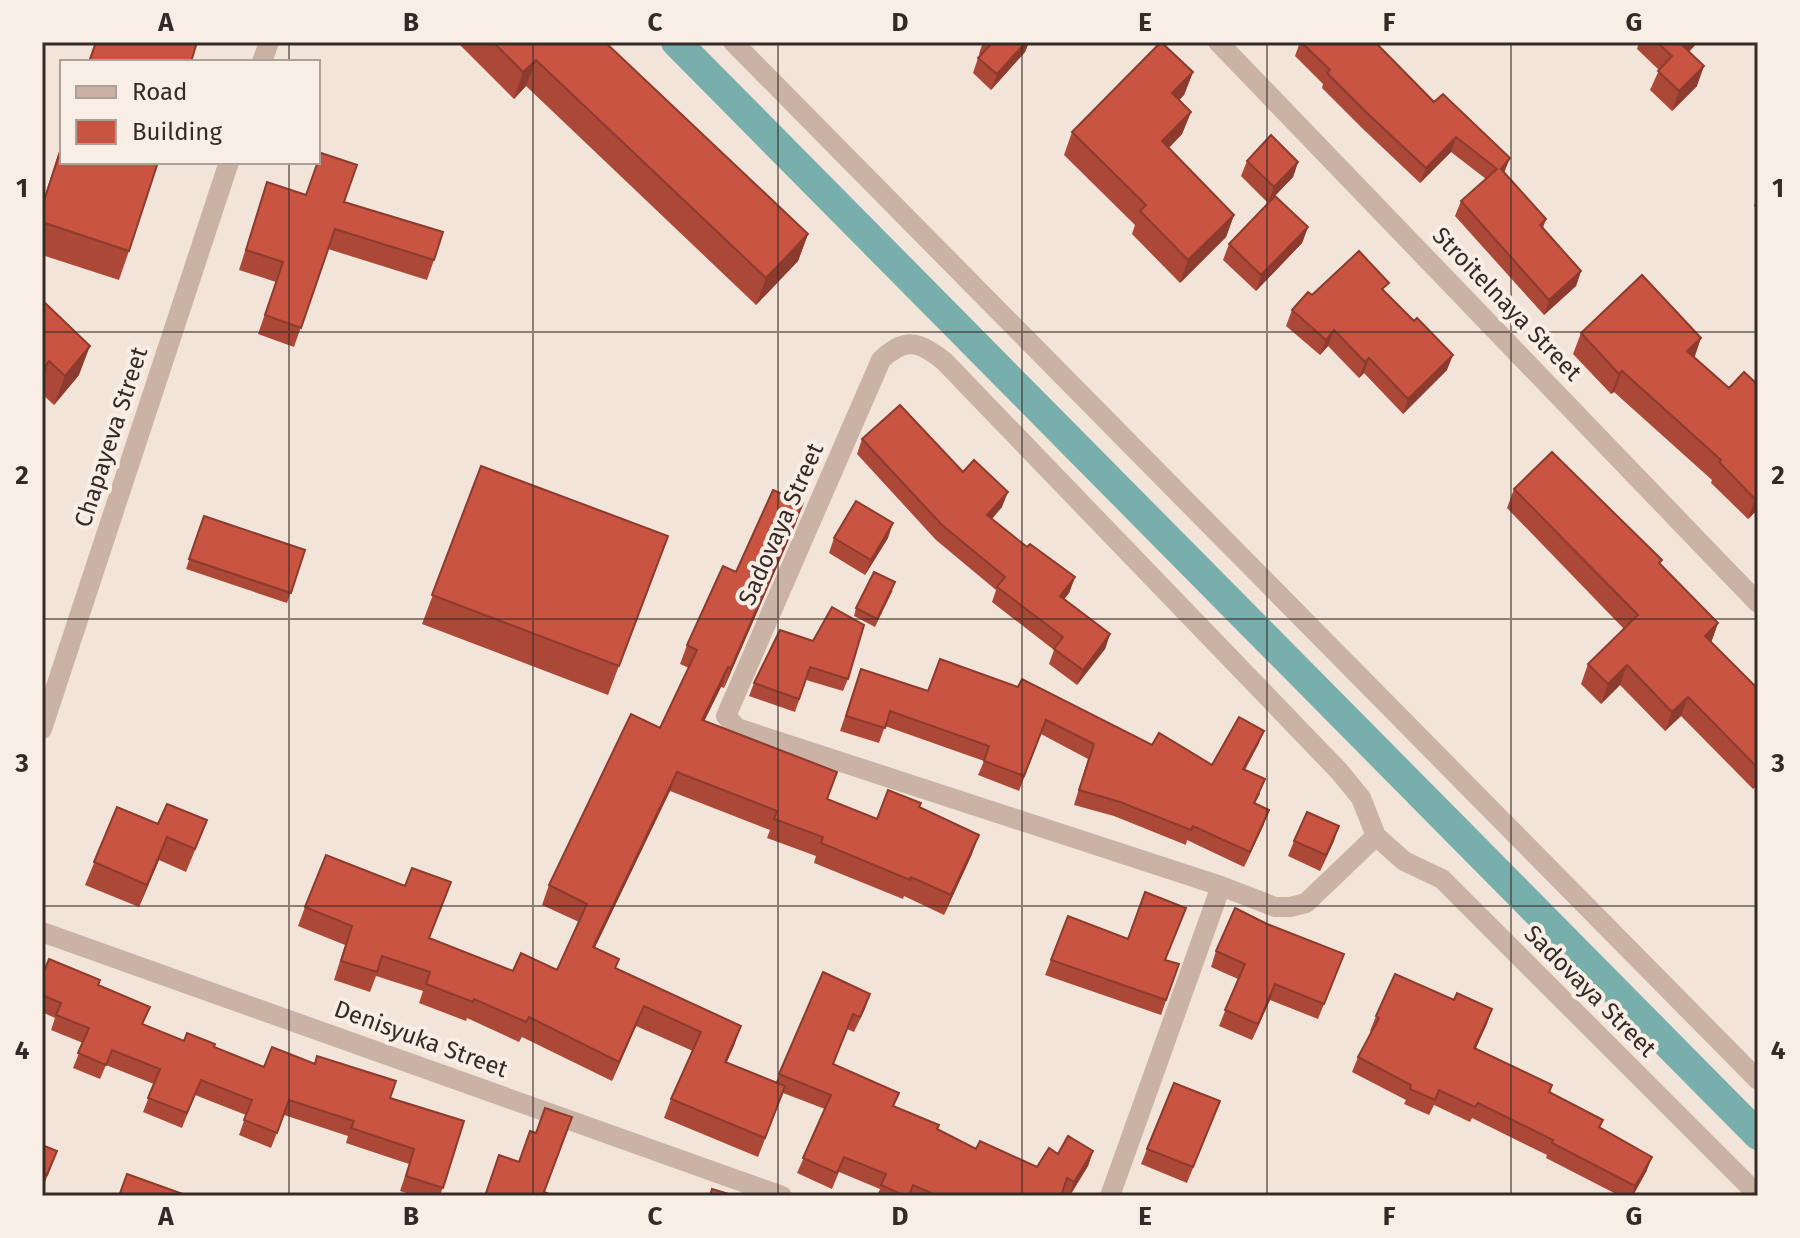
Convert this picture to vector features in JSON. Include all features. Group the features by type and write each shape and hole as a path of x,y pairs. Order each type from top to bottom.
{"street":[{"path":"733,42 1758,1080"},
{"name":"Stroitelnaya Street","path":"1218,42 1758,603"},
{"name":"Chapayeva Street","path":"42,729 228,164"},
{"name":"Sadovaya Street","path":"1376,836 1306,903 1275,907 1221,886 737,728 726,716 881,360 894,347 911,343 926,347 944,361 1339,771 1361,798 1376,836 1404,861 1442,879 1758,1195"},
{"path":"1110,1196 1221,886"},
{"name":"Denisyuka Street","path":"42,932 782,1196"}],"building":[{"path":"96,42 197,42 192,60 90,60"},
{"path":"493,42 605,42 808,234 766,278 536,60 523,72"},
{"path":"989,42 1026,42 997,74 978,58 991,44"},
{"path":"1161,42 1193,72 1172,93 1191,112 1162,141 1234,215 1188,260 1140,211 1146,205 1072,132"},
{"path":"1301,42 1375,42 1434,102 1443,94 1510,158 1501,169 1546,219 1540,225 1581,271 1549,300 1461,201 1497,169 1456,137 1426,168 1327,73 1330,70"},
{"path":"1657,42 1686,42 1683,46 1704,66 1679,91 1658,71 1672,56"},
{"path":"1271,135 1298,162 1274,187 1247,161"},
{"path":"60,152 60,164 157,164 129,251 42,222 42,207"},
{"path":"321,153 357,165 344,202 443,232 434,260 335,229 301,328 265,315 283,262 246,250 267,182 306,195 317,164 320,164"},
{"path":"1275,196 1308,227 1261,275 1229,244"},
{"path":"1359,251 1389,283 1382,289 1414,321 1417,318 1453,355 1408,399 1369,358 1365,362 1334,330 1326,340 1292,310 1308,292 1312,295"},
{"path":"1642,275 1701,338 1687,351 1729,388 1744,372 1758,385 1758,496 1755,499 1719,462 1721,460 1622,371 1619,374 1581,333"},
{"path":"42,300 90,346 65,376 49,361 42,370"},
{"path":"900,405 963,472 974,460 1008,492 987,515 1027,547 1030,544 1075,577 1060,596 1110,634 1083,670 1054,649 1063,637 997,587 1005,577 942,525 862,439"},
{"path":"1552,452 1662,560 1659,563 1718,623 1705,636 1758,687 1758,768 1688,697 1672,712 1627,665 1608,684 1588,664 1638,615 1514,489"},
{"path":"481,466 668,536 619,666 432,595"},
{"path":"773,490 803,503 731,668 728,667 702,720 837,772 827,799 877,819 888,790 921,803 919,807 979,835 951,895 821,843 823,837 774,819 777,811 677,772 593,947 619,959 615,968 741,1026 725,1062 785,1086 765,1138 671,1099 701,1032 644,1006 619,1062 529,1017 526,1022 474,999 473,1002 426,984 430,972 382,956 377,972 341,961 352,926 305,907 326,855 405,886 412,868 451,882 429,938 513,971 521,953 557,970 587,904 549,885 631,714 660,728 697,650 687,645 723,566 736,572"},
{"path":"856,501 893,523 871,560 834,538"},
{"path":"204,516 305,550 291,593 189,559"},
{"path":"874,572 895,582 877,619 856,608"},
{"path":"832,607 864,625 848,679 810,667 799,699 754,683 780,630 813,641"},
{"path":"940,659 1018,687 1022,679 1152,745 1159,733 1212,765 1239,717 1264,731 1243,769 1265,779 1254,803 1269,810 1250,852 1193,826 1191,830 1120,802 1079,790 1094,744 1046,720 1024,776 984,761 989,746 890,711 885,728 846,716 861,669 928,691"},
{"path":"167,804 207,820 195,849 167,837 147,885 94,862 117,807 158,824"},
{"path":"1307,812 1339,826 1326,855 1294,841"},
{"path":"1145,892 1186,908 1165,960 1179,964 1166,1000 1051,960 1068,916 1128,939"},
{"path":"1235,908 1344,954 1324,1004 1275,984 1258,1024 1225,1010 1245,964 1216,951"},
{"path":"49,959 100,980 98,985 150,1007 142,1024 184,1041 187,1033 264,1067 272,1047 315,1064 317,1056 396,1081 390,1098 464,1121 443,1188 406,1176 414,1149 351,1128 354,1121 289,1100 277,1133 244,1120 252,1100 201,1080 187,1113 148,1098 160,1069 112,1050 106,1065 78,1053 89,1028 56,1015 61,1003 42,995 42,976"},
{"path":"823,972 870,994 860,1017 853,1014 833,1064 899,1093 893,1106 939,1125 937,1129 976,1149 980,1141 1037,1167 1049,1148 1058,1154 1068,1136 1093,1151 1074,1182 1067,1178 1061,1196 938,1196 913,1185 909,1196 905,1196 881,1185 886,1174 844,1157 837,1173 803,1158 831,1095 779,1074"},
{"path":"1395,974 1454,1000 1457,993 1492,1009 1474,1048 1552,1085 1549,1092 1603,1120 1599,1127 1652,1157 1635,1186 1478,1103 1475,1107 1439,1090 1435,1100 1410,1089 1411,1085 1358,1057 1379,1018 1376,1016"},
{"path":"1174,1083 1220,1101 1193,1167 1147,1149"},
{"path":"545,1108 572,1117 544,1192 554,1196 485,1196 499,1155 519,1162 530,1131 536,1133"},
{"path":"42,1145 57,1151 47,1175 42,1173"},
{"path":"127,1174 183,1194 119,1196"},
{"path":"712,1189 735,1196 710,1196"}],"waterway":[{"path":"676,42 1758,1135"}]}
